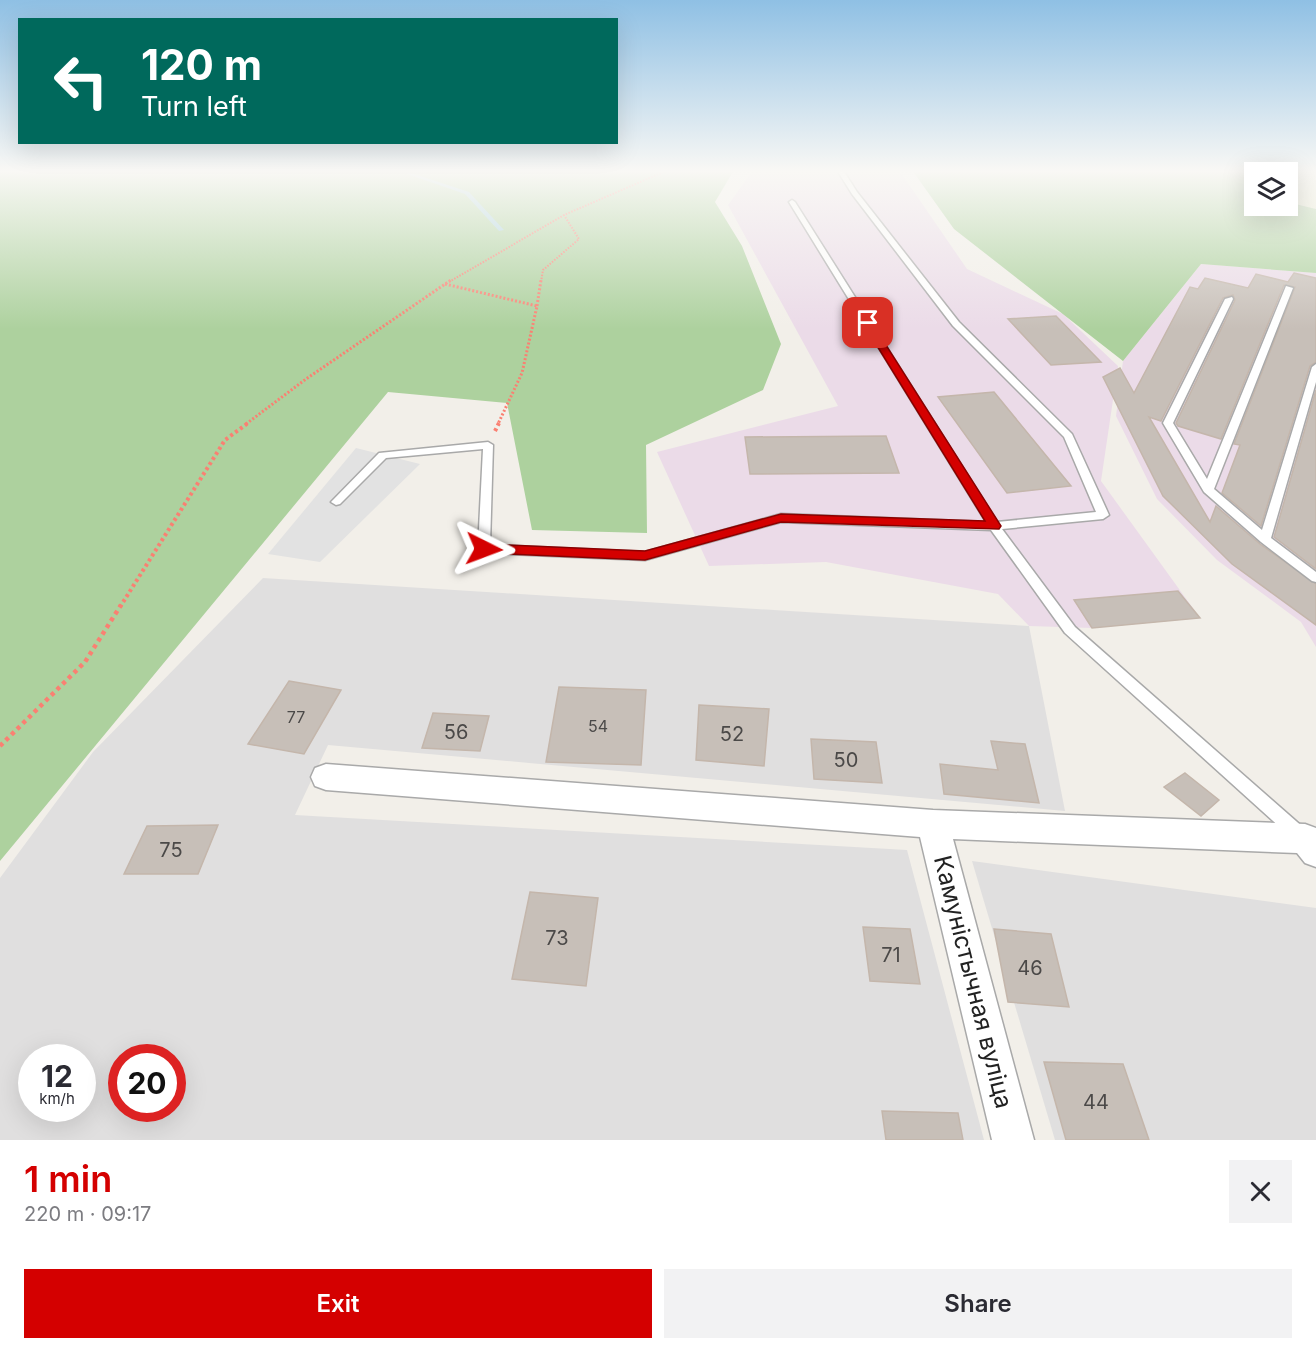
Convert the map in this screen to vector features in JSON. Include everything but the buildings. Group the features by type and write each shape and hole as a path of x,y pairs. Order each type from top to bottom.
{"street":[{"path":"326,777 933,824 1310,846"},
{"name":"Камуністычная вуліца","path":"933,824 1013,1140"}],"lane":[{"path":"805,223 994,526 1070,630 1310,846"},
{"path":"336,502 383,455 488,445 484,549 645,556 781,518 994,526 1103,515 1068,436 956,324 878,223"},
{"path":"1208,490 1289,288"},
{"path":"1229,299 1168,423 1208,490 1264,539 1316,578"},
{"path":"1264,539 1316,367"}],"path":[{"path":"0,746 85,662 225,440 306,379 445,284 550,223"},
{"path":"488,445 522,373 543,270 579,238 569,223"},
{"path":"445,284 537,306"}],"shaded area":[{"path":"738,223 936,223 967,269 1063,314 1118,366 1101,481 1200,618 1092,628 1029,626 998,594 826,562 709,566 657,452 838,406"},
{"path":"1201,264 1316,273 1316,647 1301,622 1217,560 1157,499 1116,416 1123,361"},
{"path":"356,448 420,464 320,562 268,554"},
{"path":"263,578 1029,626 1065,811 328,745 295,815 907,850 984,1140 0,1140 0,878 93,752"},
{"path":"972,861 1316,908 1316,1140 1055,1140"}],"green space":[{"path":"0,223 728,223 742,246 781,344 763,390 646,445 647,533 532,530 507,403 388,392 0,861"},
{"path":"950,223 1316,223 1316,273 1201,264 1123,361 954,229"}],"waterway":[{"path":"495,223 501,230"}],"route":[{"path":"484,549 645,556 781,518 994,526 868,323"}]}
